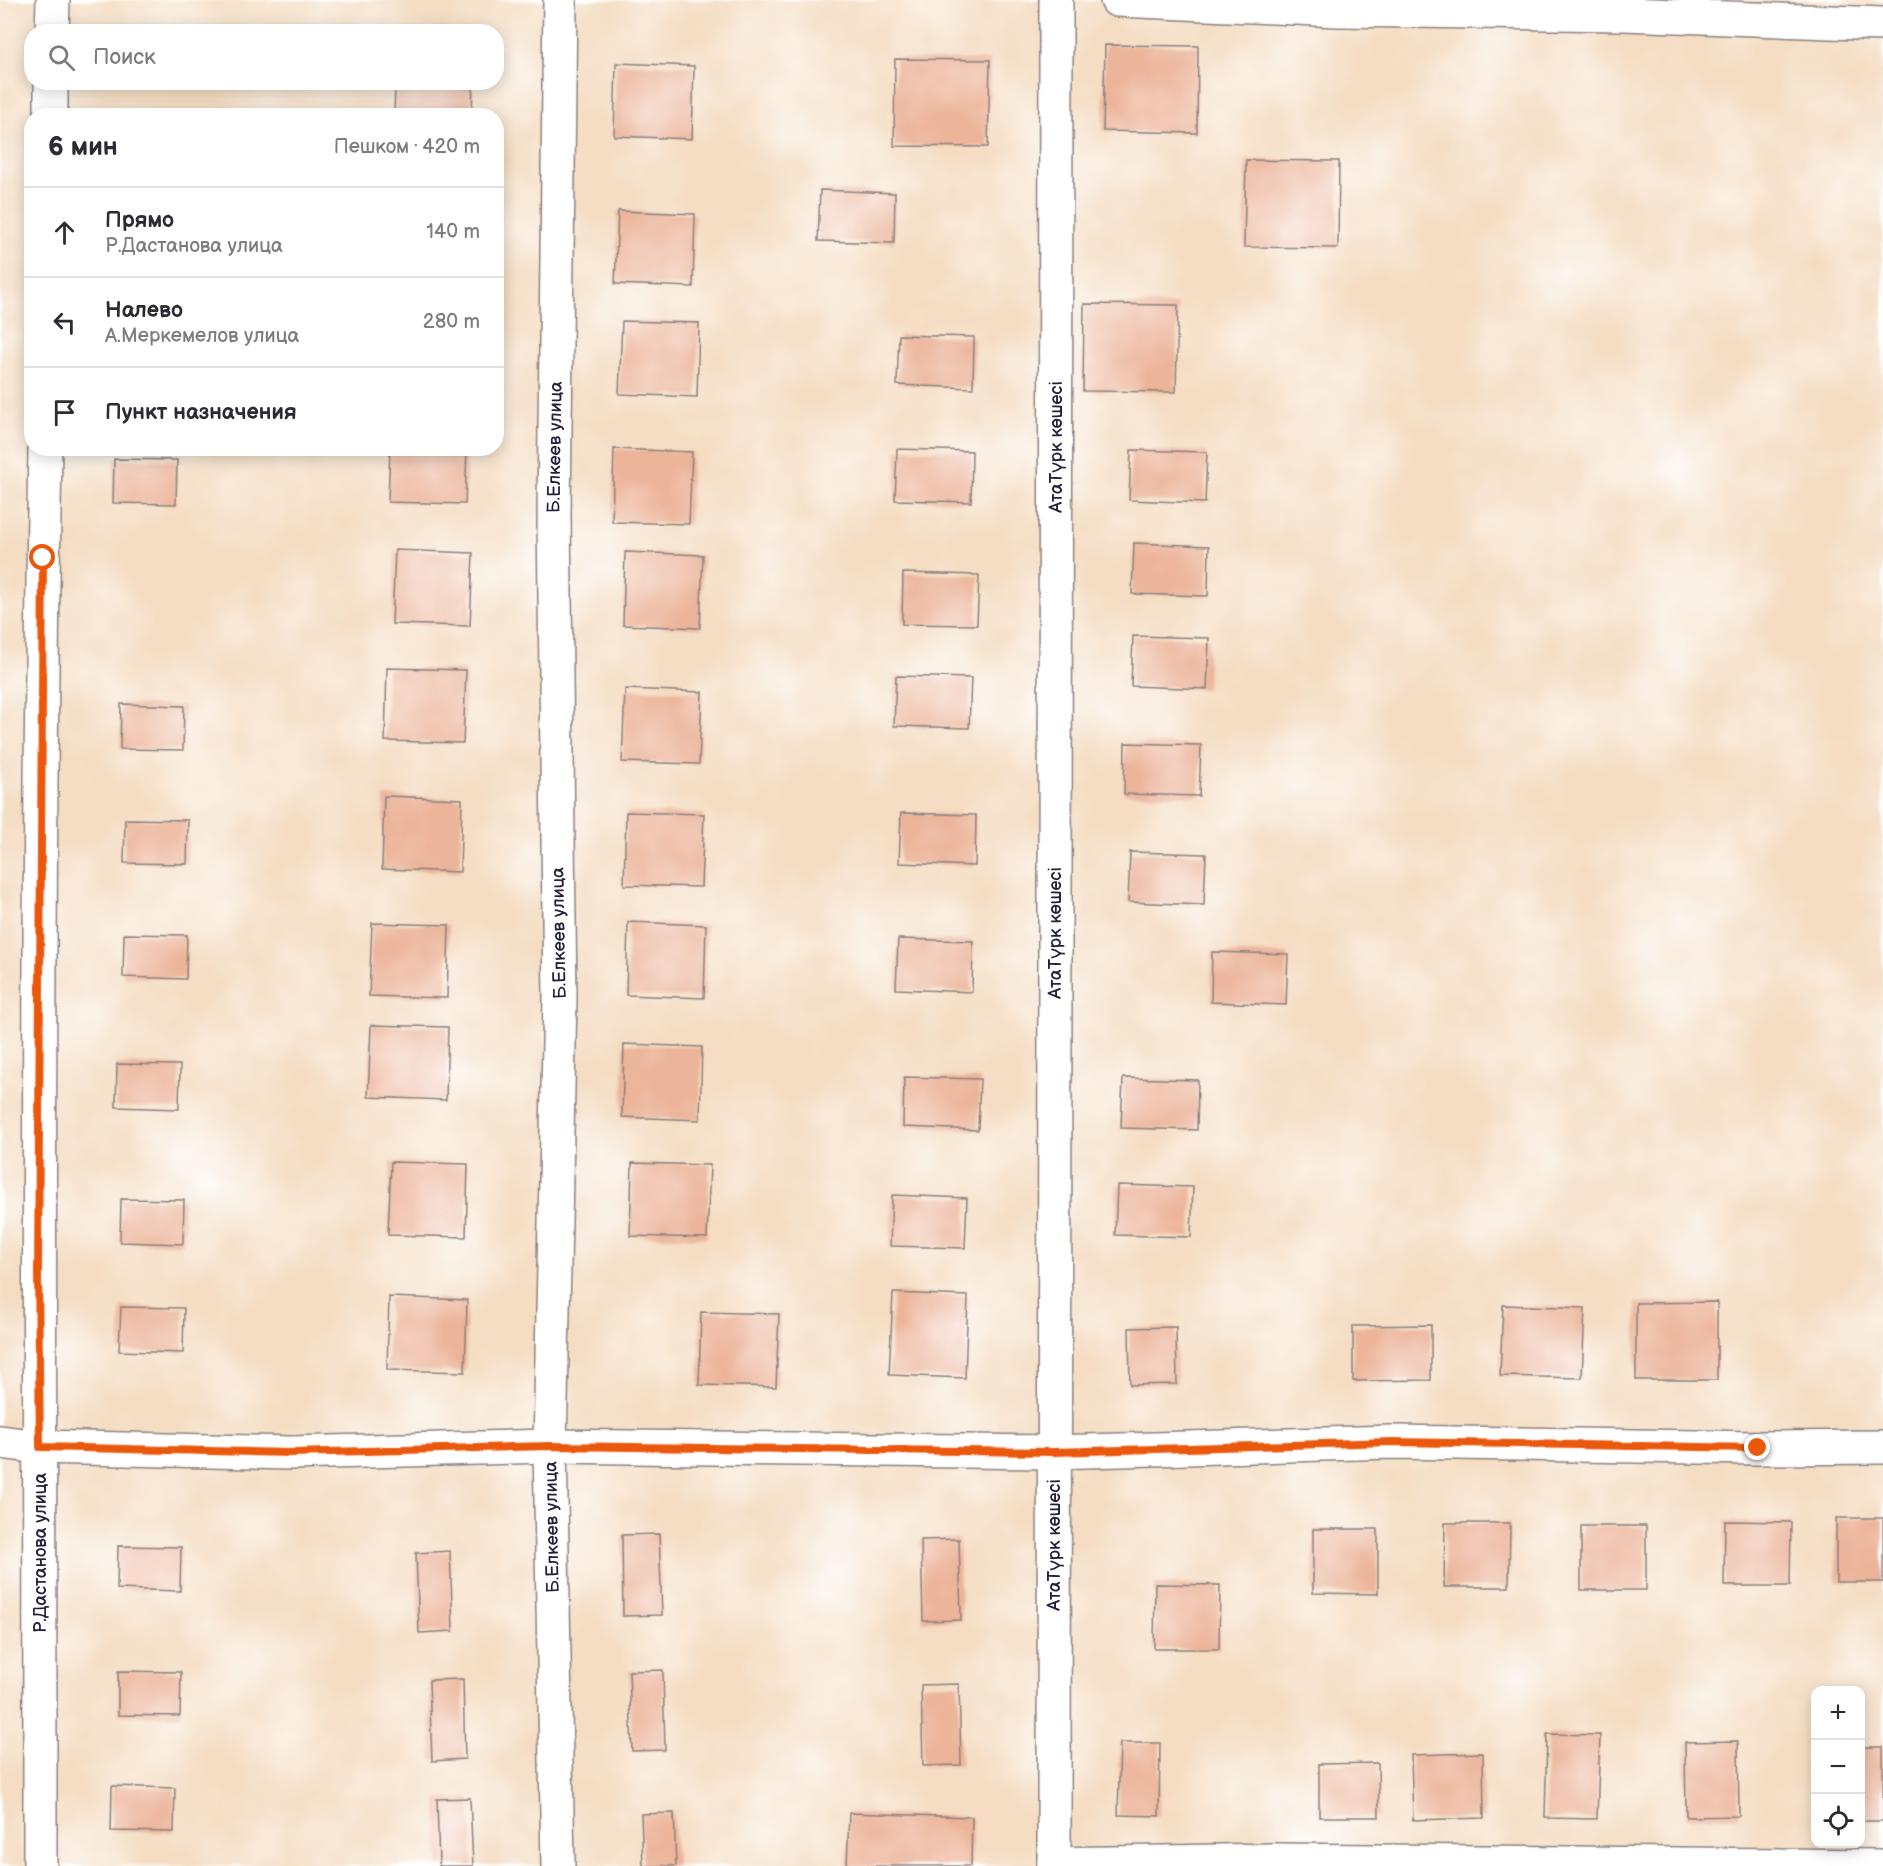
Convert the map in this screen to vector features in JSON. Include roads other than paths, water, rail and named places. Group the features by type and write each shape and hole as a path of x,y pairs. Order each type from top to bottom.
{"street":[{"path":"52,24 53,0"},
{"name":"Б.Елкеев улица","path":"558,1866 550,1446 560,999 554,514 560,0"},
{"name":"АтаТүрк көшесі","path":"1054,1865 1056,0"},
{"path":"1117,0 1338,5 1625,7 1883,24"},
{"path":"51,90 51,108"},
{"name":"Р.Дастанова улица","path":"40,1866 38,1261 45,456"},
{"path":"0,1442 40,1447 291,1453 550,1446 1054,1452 1392,1442 1758,1448 1883,1447"},
{"path":"1054,1865 1272,1860 1883,1866"}]}
